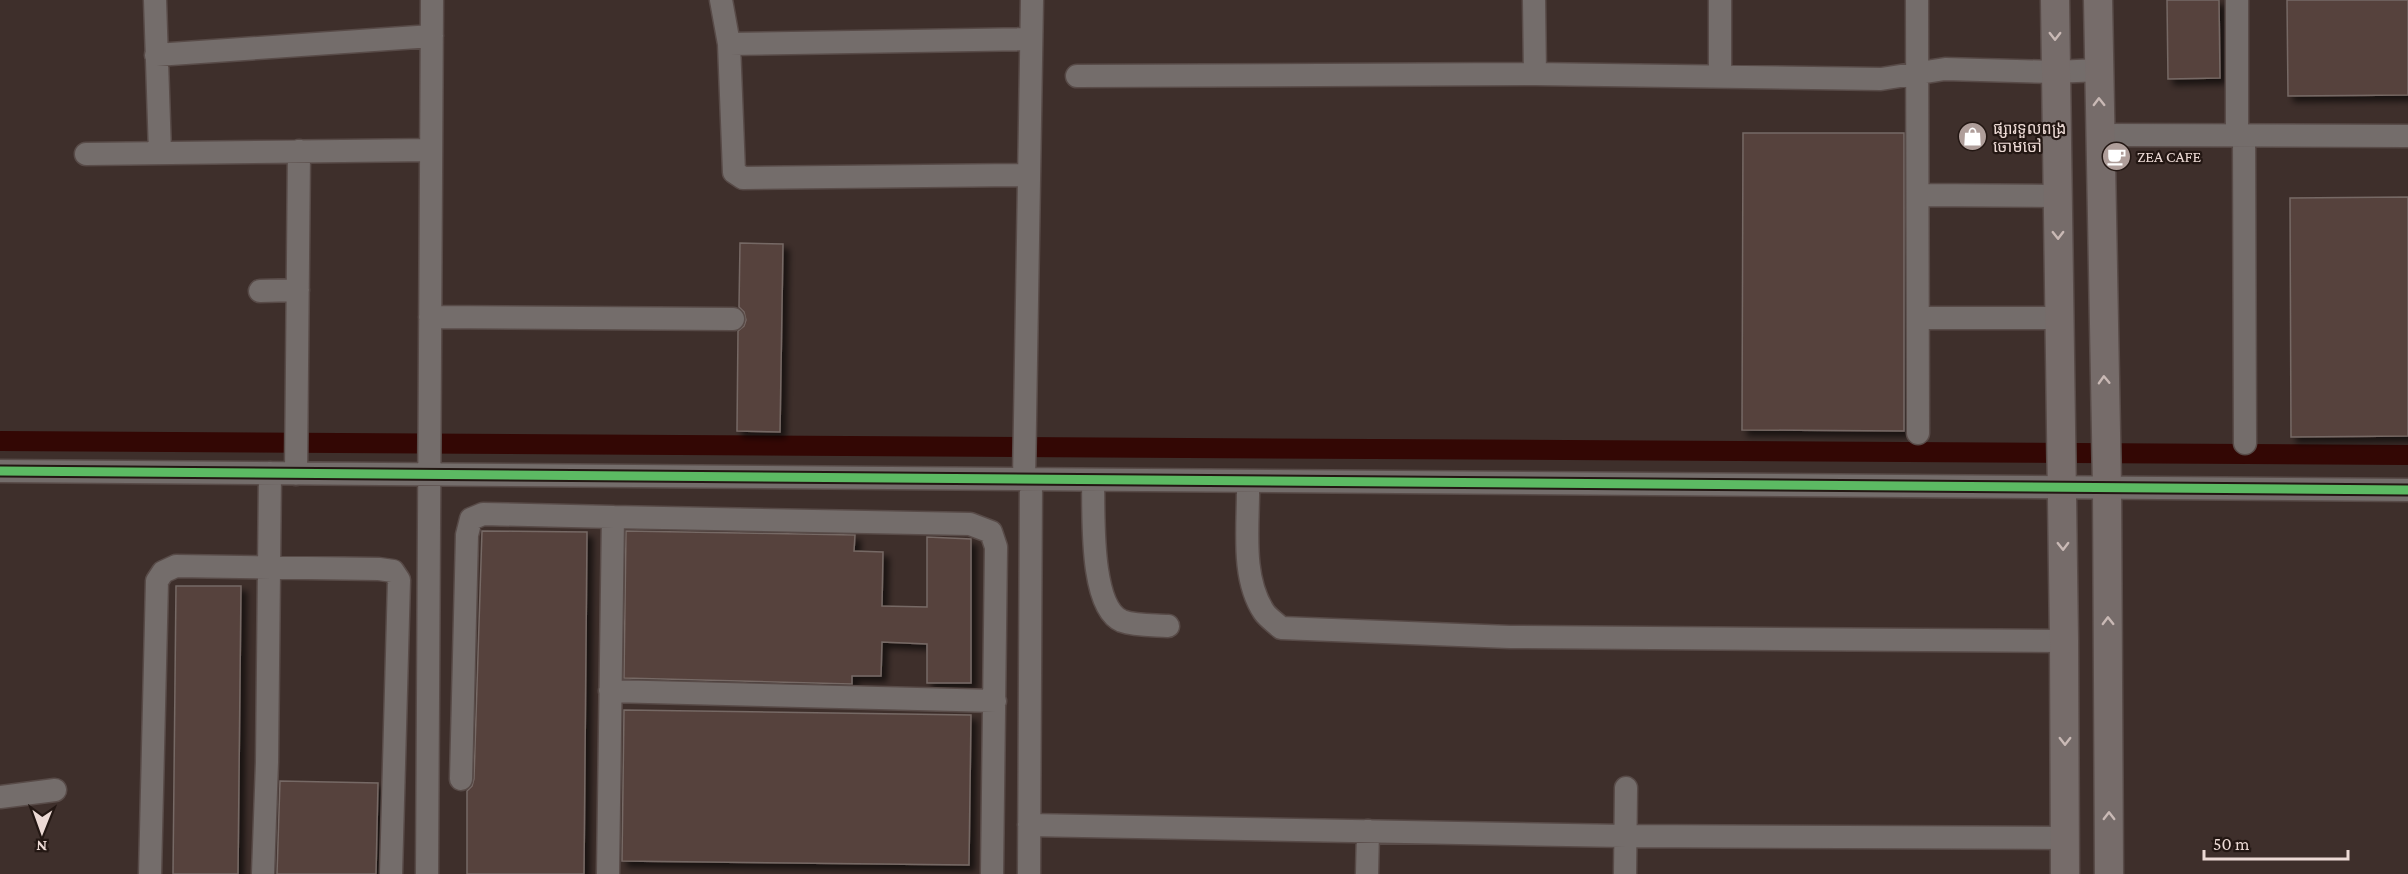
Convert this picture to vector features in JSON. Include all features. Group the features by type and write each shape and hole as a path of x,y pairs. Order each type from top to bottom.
{"main road":[{"path":"2055,0 2066,874"},
{"path":"2098,0 2106,463 2109,874"}],"street":[{"path":"154,0 159,153"},
{"path":"428,874 428,437 432,0"},
{"path":"721,0 729,44 734,172 738,177 1029,175"},
{"path":"1029,874 1026,467 1032,0"},
{"path":"1534,0 1534,74"},
{"path":"1720,0 1720,75"},
{"path":"1917,0 1918,433"},
{"path":"2237,0 2245,443"},
{"path":"156,55 432,36"},
{"path":"729,44 1031,39"},
{"path":"1077,76 1534,74 1881,79 1945,69 2055,72 2099,70"},
{"path":"2100,135 2408,136"},
{"path":"87,154 431,150"},
{"path":"296,465 299,151"},
{"path":"1918,195 2057,196"},
{"path":"260,291 298,290"},
{"path":"430,317 733,319"},
{"path":"1918,318 2059,318"},
{"path":"0,471 270,474 296,465 429,468 1026,467 1093,481 1248,482 2106,463 2408,490"},
{"path":"263,874 270,474"},
{"path":"1093,481 1095,559 1102,591 1112,613 1121,621 1168,626"},
{"path":"1248,482 1249,555 1252,586 1265,613 1281,628 1510,637 2064,641"},
{"path":"461,779 466,535 471,519 483,514 970,524 991,532 996,547 992,874"},
{"path":"608,874 613,517"},
{"path":"150,874 157,581 163,572 176,566 393,571 399,580 391,874"},
{"path":"610,691 995,701"},
{"path":"1624,874 1626,788"},
{"path":"0,797 55,790"},
{"path":"1029,825 1625,836 2065,838"},
{"path":"1367,874 1368,831"}],"building":[{"path":"2167,0 2219,0 2220,78 2168,79"},
{"path":"2287,0 2408,0 2408,95 2288,96"},
{"path":"1743,133 1904,133 1904,431 1742,430"},
{"path":"2408,197 2408,436 2291,437 2290,198"},
{"path":"740,243 783,244 780,432 737,431 738,331 744,326 746,320 744,312 739,307"},
{"path":"482,531 587,532 584,874 467,874 467,791 474,779"},
{"path":"626,531 855,535 854,551 883,552 882,606 927,607 927,537 971,539 971,683 927,683 927,644 882,642 881,676 852,676 852,684 624,678"},
{"path":"176,586 241,586 238,874 173,874"},
{"path":"624,710 971,715 969,865 622,861"},
{"path":"280,781 378,783 376,874 277,874"}],"waterway":[{"path":"0,441 2408,455"}],"cycle path":[{"path":"0,471 2408,490"}],"place":[{"name":"ផ្សារទួលពង្រ ចោមចៅ","path":"1972,137"},
{"name":"ZEA CAFE","path":"2116,156"}]}
